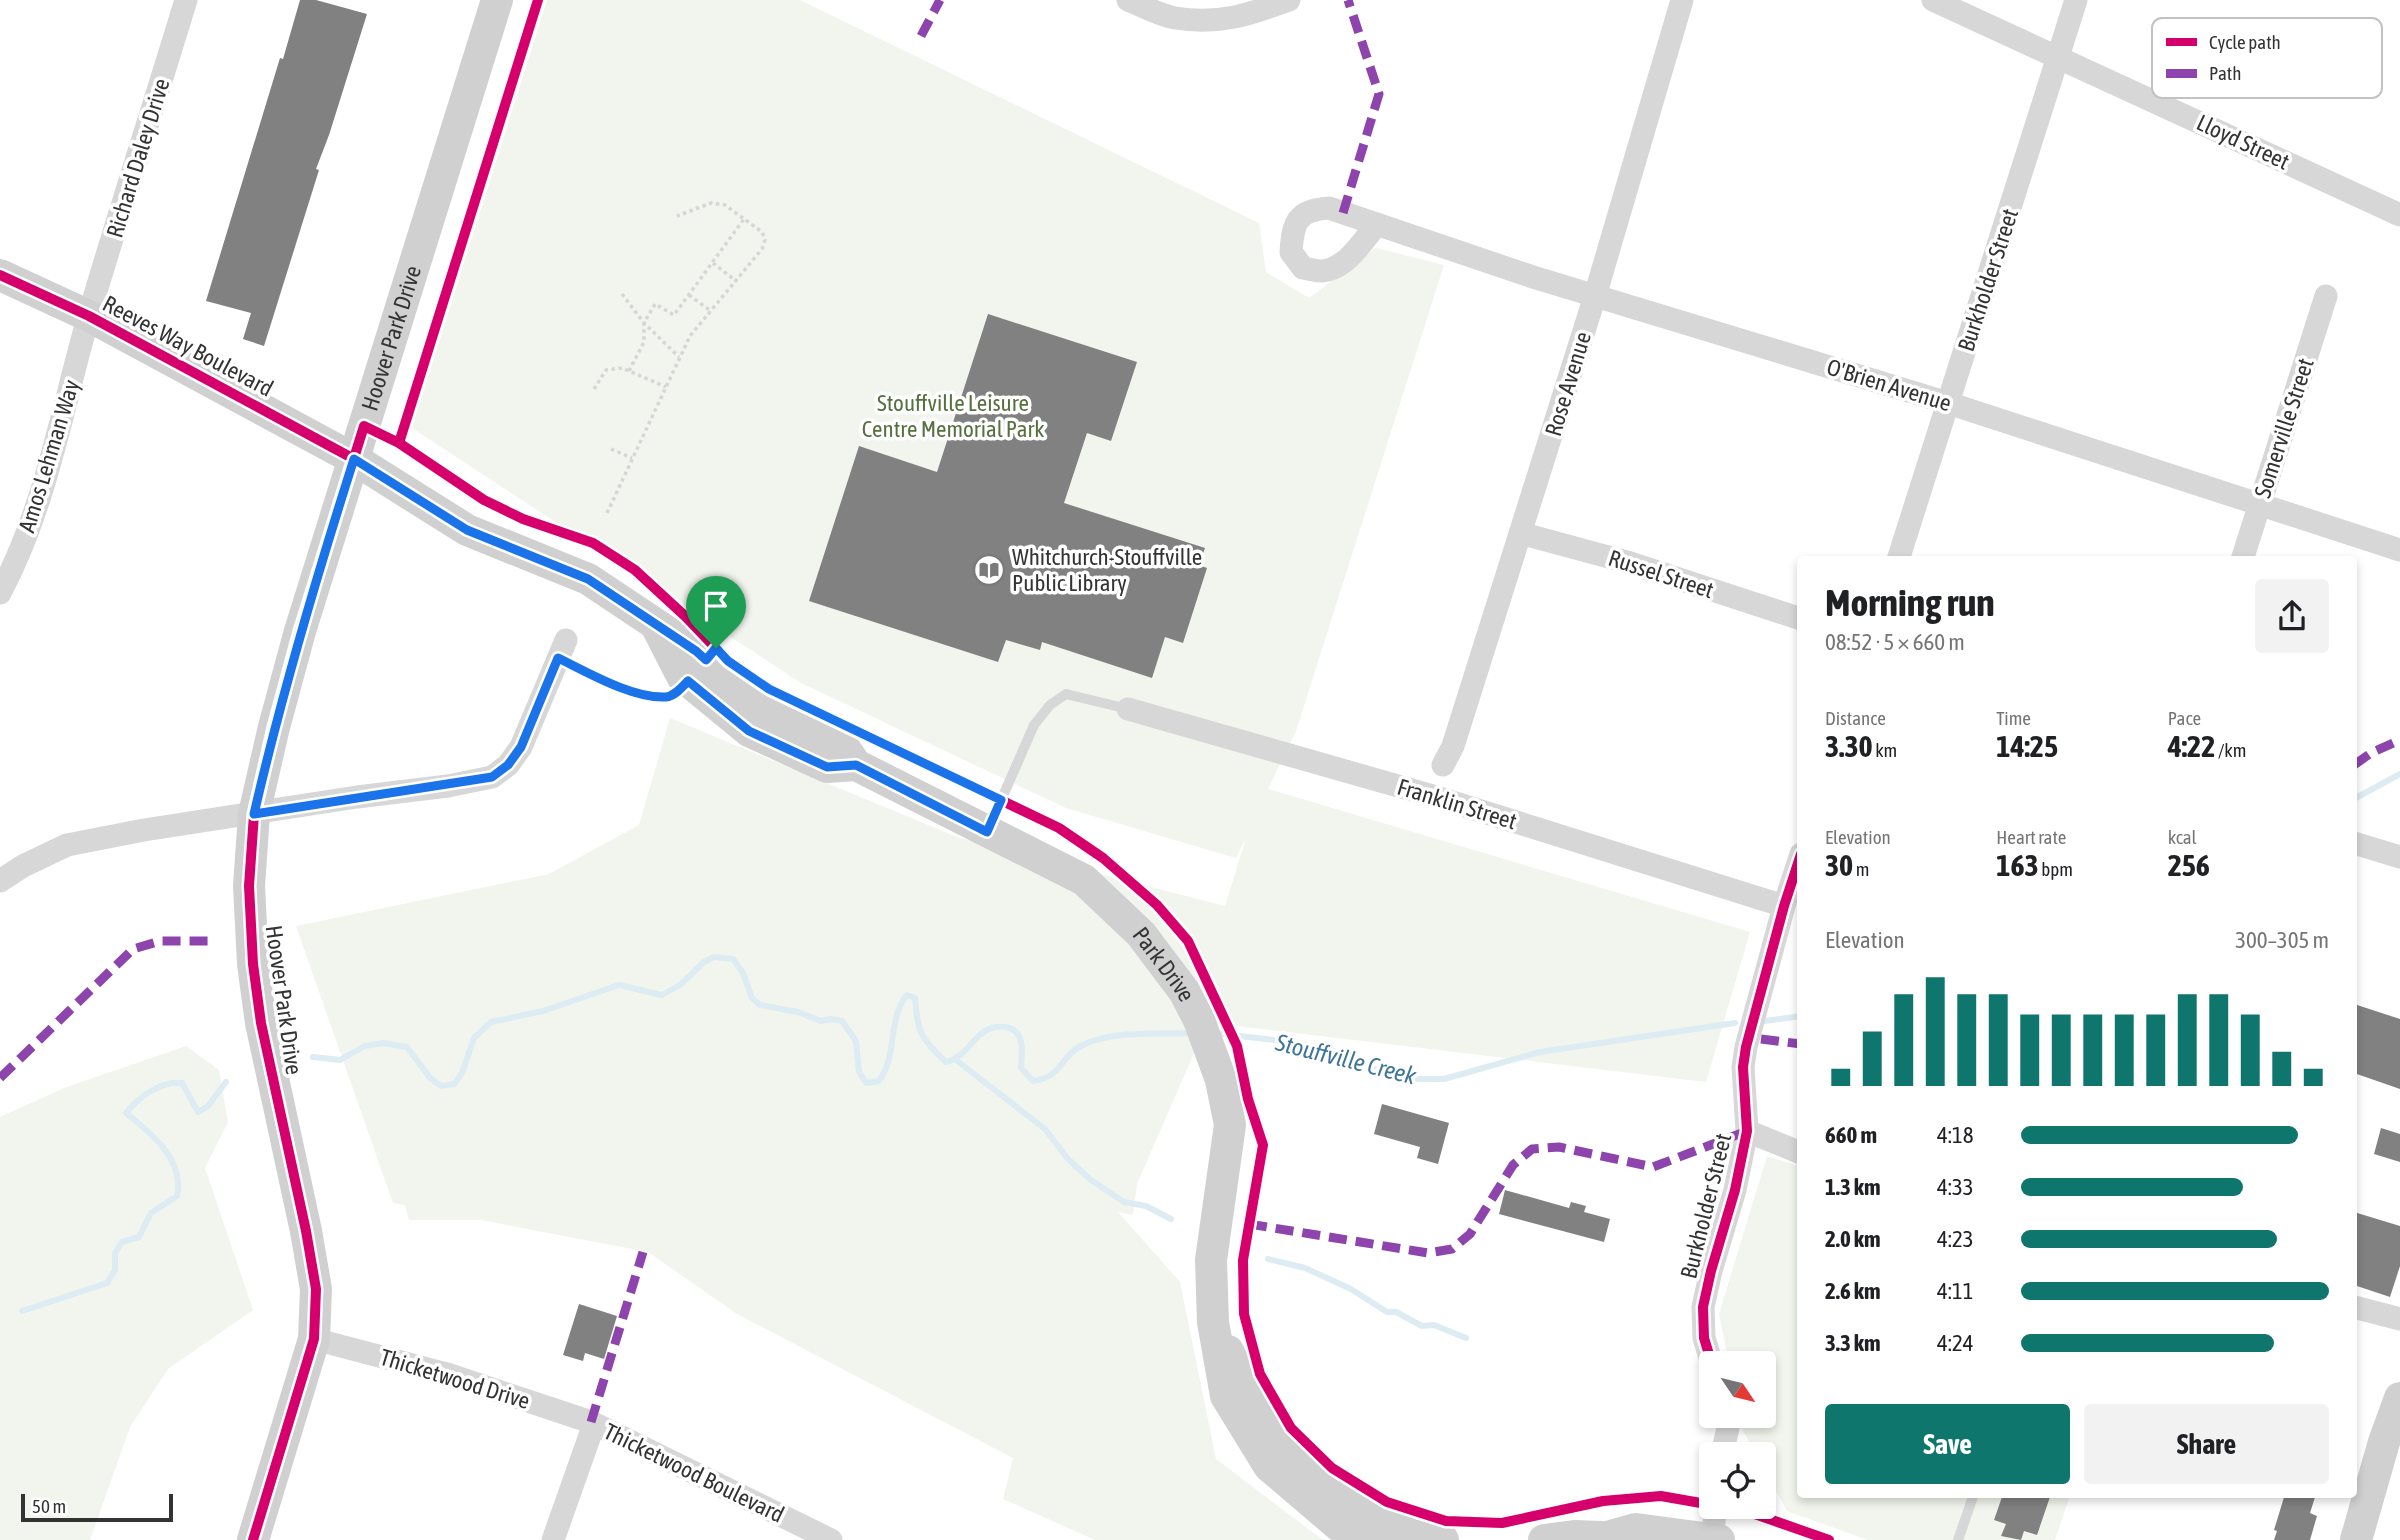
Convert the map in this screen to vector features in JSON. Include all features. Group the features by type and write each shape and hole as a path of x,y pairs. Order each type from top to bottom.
{"street":[{"name":"Richard Daley Drive","path":"89,316 186,0"},
{"name":"Hoover Park Drive","path":"253,1540 314,1339 316,1289 261,1023 253,964 250,886 254,814 300,631 497,0"},
{"path":"1128,0 1173,18 1220,21 1289,0"},
{"name":"Rose Avenue","path":"1443,765 1453,746 1595,296 1682,0"},
{"name":"Lloyd Street","path":"1933,0 2400,215"},
{"name":"Burkholder Street","path":"1899,556 2076,0"},
{"name":"O'Brien Avenue","path":"1377,224 1595,296 1948,403 2400,550"},
{"name":"Reeves Way Boulevard","path":"0,275 89,316 354,459"},
{"name":"Somerville Street","path":"2243,556 2326,296"},
{"name":"Amos Lehman Way","path":"0,593 17,561 48,470 89,316"},
{"name":"Park Drive","path":"354,459 467,530 588,579 696,651 739,694 843,746 856,765 1084,880 1142,934 1184,990 1199,1020 1221,1080 1230,1125 1211,1260 1213,1322 1226,1396 1269,1466 1343,1529 1370,1540"},
{"name":"Russel Street","path":"1520,533 1628,562 1797,618"},
{"name":"Park Drive","path":"657,626 682,676 749,731 827,767 856,765"},
{"path":"0,881 23,866 67,845 144,830 492,777 508,765 521,747 562,649"},
{"name":"Franklin Street","path":"1128,709 1433,796 1784,906"},
{"path":"2357,844 2400,857"},
{"name":"Burkholder Street","path":"1708,1351 1704,1338 1703,1307 1735,1190 1746,1131 1744,1057 1797,866"},
{"path":"1746,1131 1797,1151"},
{"path":"2357,1308 2400,1319"},
{"name":"Park Drive","path":"1213,1322 1242,1380 1288,1454 1339,1497 1411,1535 1443,1540"},
{"name":"Thicketwood Drive","path":"314,1339 446,1374 594,1424"},
{"path":"2356,1540 2384,1442 2400,1398"},
{"path":"553,1540 594,1424"},
{"name":"Thicketwood Boulevard","path":"594,1424 831,1540"},
{"path":"1544,1540 1574,1536 1599,1539 1636,1529 1716,1539 1715,1519"}],"lane":[{"path":"987,832 1034,725 1050,705 1066,694 1128,709"},
{"path":"1958,1540 1973,1498"}],"path":[{"path":"607,513 690,336 762,249 765,240 762,232 725,205 711,203 677,216"},
{"path":"629,371 644,342 644,323 655,303 674,315 744,219"},
{"path":"712,262 736,281"},
{"path":"622,294 644,323 680,358"},
{"path":"689,295 711,311"},
{"path":"594,389 606,370 622,368 666,387"},
{"path":"611,449 632,458"},
{"path":"562,649 605,682 637,693 667,697 675,694 688,681"}],"green space":[{"name":"Stouffville Leisure Centre Memorial Park","path":"547,0 800,0 1259,223 1266,272 1309,298 1376,248 1444,265 1296,731 1268,789 1750,932 1706,1082 1187,1020 1198,1044 1137,1184 1133,1215 1118,1212 1180,1282 1216,1459 1323,1540 1095,1540 1003,1499 1013,1458 737,1314 648,1252 481,1220 409,1220 405,1205 393,1203 296,926 549,874 639,825 670,718 957,837 1225,906 1246,838 1236,858 1066,808 801,683 412,428"},
{"path":"186,1046 219,1070 228,1122 205,1168 253,1310 168,1369 130,1427 90,1540 0,1540 0,1117 64,1088"},
{"path":"1767,1156 1797,1166 1797,1498 2069,1498 2055,1540 1868,1540 1787,1511 1776,1491 1776,1442 1749,1442 1742,1428 1776,1428 1776,1351 1727,1351 1719,1314"}],"building":[{"path":"300,0 316,0 367,14 316,169 319,170 264,346 243,339 251,313 206,301"},
{"path":"988,314 1137,362 1111,441 1087,433 1064,503 1205,548 1199,565 1207,568 1183,643 1165,637 1152,678 1042,642 1040,650 1006,640 998,662 809,601 859,446 937,472"},
{"path":"2357,1005 2400,1019 2400,1089 2357,1074"},
{"path":"1382,1104 1449,1123 1438,1164 1417,1158 1420,1147 1374,1134"},
{"path":"2381,1128 2400,1134 2400,1162 2374,1154"},
{"path":"1505,1190 1569,1208 1571,1202 1586,1206 1584,1212 1610,1219 1604,1242 1499,1214"},
{"path":"2357,1213 2400,1226 2400,1266 2390,1297 2357,1286"},
{"path":"579,1304 617,1316 604,1359 585,1353 583,1361 563,1355"},
{"path":"2002,1498 2050,1498 2037,1535 2024,1531 2021,1540 2001,1536 2006,1524 1994,1520"},
{"path":"2284,1498 2315,1498 2310,1513 2317,1516 2310,1540 2274,1540 2277,1531 2274,1530"}],"waterway":[{"name":"Stouffville Creek","path":"2357,797 2400,774"},
{"name":"Stouffville Creek","path":"313,1057 340,1060 365,1046 383,1043 407,1047 430,1078 441,1086 454,1084 462,1073 474,1038 491,1022 543,1011 619,985 662,995 680,985 704,962 714,957 733,959 743,973 752,998 760,1005 798,1012 821,1021 842,1021 856,1041 859,1072 866,1083 879,1081 885,1071 897,1015 907,995 915,998 917,1020 922,1034 946,1062 962,1054 986,1030 1005,1027 1012,1029 1020,1037 1021,1068 1033,1081 1050,1076 1073,1051 1092,1041 1120,1035 1192,1033"},
{"name":"Stouffville Creek","path":"1765,1021 1797,1017"},
{"name":"Stouffville Creek","path":"1214,1033 1299,1043 1337,1052 1386,1074 1410,1079 1444,1079 1540,1052 1735,1023"},
{"path":"956,1060 1045,1129 1068,1159 1091,1180 1124,1202 1146,1206 1171,1219"},
{"name":"Stouffville Creek","path":"22,1311 107,1283 115,1270 115,1253 122,1242 139,1237 151,1213 177,1196 178,1183 171,1159 146,1129 126,1113 131,1107 158,1087 182,1083 198,1112 208,1106 226,1082"},
{"path":"1268,1259 1305,1268 1351,1289 1387,1312 1396,1312 1422,1326 1434,1325 1466,1338"}],"marked path":[{"path":"921,36 940,0"},
{"path":"1343,213 1379,94 1348,0"},
{"path":"2357,763 2371,753 2400,740"},
{"path":"0,1078 133,949 160,941 214,941"},
{"path":"1761,1039 1797,1044"},
{"path":"1249,1224 1428,1253 1452,1249 1470,1234 1513,1165 1532,1149 1559,1147 1653,1167 1747,1131"},
{"path":"591,1422 643,1252"}],"cycle path":[{"path":"399,443 538,0"},
{"path":"0,275 89,316 354,459"},
{"path":"253,1540 314,1339 316,1289 261,1023 253,964 249,886 254,814 300,631 364,426 399,443 484,500 523,519 593,543 635,570 728,661 769,689 1059,828 1103,858 1157,905 1188,941 1237,1046 1248,1099 1263,1145 1243,1260 1244,1314 1260,1374 1291,1428 1332,1468 1387,1502 1446,1521 1502,1523 1603,1501 1661,1496 1699,1503"},
{"path":"1708,1351 1704,1338 1703,1307 1735,1190 1747,1131 1743,1067 1746,1047 1797,866"},
{"path":"1769,1519 1829,1540"}],"place":[{"name":"Whitchurch-Stouffville Public Library","path":"989,570"}],"route":[{"path":"354,459 467,530 588,579 706,660 716,648 728,661 769,689 1001,800 987,832 856,765 827,767 749,731 688,681 675,694 667,697 637,693 605,682 558,658 521,747 508,765 492,777 448,786 254,814 300,631 354,459"}]}
